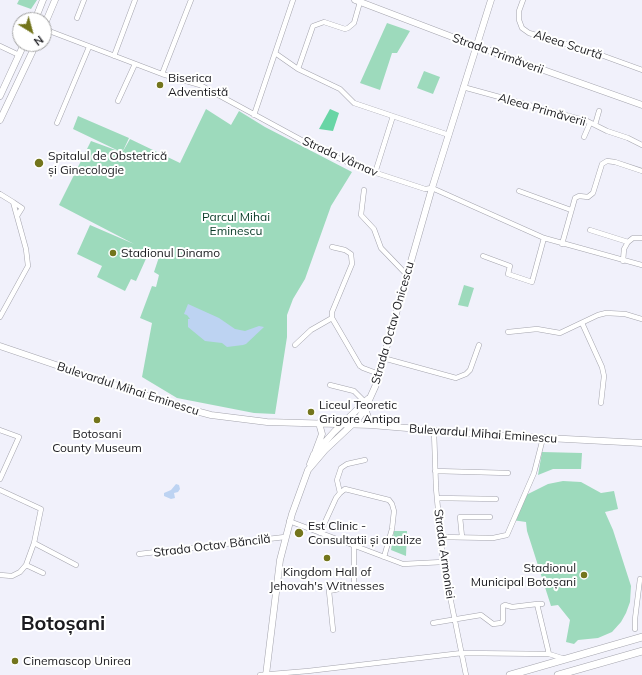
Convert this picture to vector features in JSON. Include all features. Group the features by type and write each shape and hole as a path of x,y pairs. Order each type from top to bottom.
{"main road":[{"path":"38,12 43,0"},
{"path":"50,12 55,0"},
{"name":"Strada Octav Onicescu","path":"365,405 371,395 379,374 432,188 491,0"},
{"name":"Strada Primăverii","path":"358,1 476,46 642,105"},
{"path":"0,96 20,52"},
{"path":"0,120 32,52"},
{"name":"Bulevardul Mihai Eminescu","path":"0,346 196,412 211,415 267,422 371,425 434,431 642,443"},
{"path":"314,454 340,425 365,405"},
{"path":"308,470 325,450 352,425 365,405"},
{"path":"365,405 371,425"},
{"path":"264,675 276,588 285,537 289,521 322,434 319,423"},
{"path":"510,675 642,637"},
{"path":"558,675 642,651"}],"street":[{"path":"77,18 84,0"},
{"path":"114,56 135,0"},
{"path":"162,74 191,0"},
{"path":"254,115 293,0"},
{"name":"Aleea Scurtă","path":"523,0 519,11 518,20 522,28 529,33 590,51 642,70"},
{"path":"298,69 312,26 324,22 345,29 348,28 354,22 358,1"},
{"name":"Strada Vârnav","path":"52,30 162,74 200,85 316,148 374,173 425,189 432,188 544,238 642,265"},
{"path":"0,46 19,55"},
{"path":"57,123 89,46"},
{"path":"275,52 298,69 340,89 354,103 449,134"},
{"path":"118,101 135,64"},
{"name":"Aleea Primăverii","path":"464,87 592,124 642,145"},
{"path":"584,137 599,111"},
{"path":"374,173 393,116"},
{"path":"562,244 576,196 588,197 593,193 598,171 602,164 607,161 615,162 642,171"},
{"path":"364,190 361,215 374,229 381,248 407,274"},
{"path":"519,191 571,210"},
{"path":"0,194 22,208 17,216"},
{"path":"0,318 28,266 13,202"},
{"path":"590,230 628,242"},
{"path":"482,256 510,266 508,274 532,282 544,238"},
{"path":"623,261 624,249 628,242 633,238 642,238"},
{"path":"332,247 345,250 351,254 352,264 332,312 332,318 360,366 379,374"},
{"path":"508,332 537,329 560,333 582,324 598,314 606,313 624,314 642,319"},
{"path":"295,345 311,330 332,318"},
{"path":"582,324 600,361 603,372 601,403"},
{"path":"383,358 456,378 466,374 470,370 479,345"},
{"path":"330,385 354,391 365,405"},
{"path":"0,430 18,437 0,479"},
{"name":"Strada Armoniei","path":"434,431 435,471 443,562 466,675"},
{"path":"440,537 493,538 507,535 534,473 543,438"},
{"path":"340,493 337,480 340,468 347,464 365,460"},
{"path":"435,471 508,473"},
{"path":"320,533 340,493 345,489 389,500 394,511 392,529 384,557"},
{"path":"0,490 41,509 34,543 26,565 20,572 12,576 0,575"},
{"path":"437,498 496,499"},
{"path":"462,537 460,517 490,517"},
{"path":"289,521 403,564 443,562"},
{"name":"Strada Octav Băncilă","path":"139,554 285,537"},
{"path":"34,543 76,565"},
{"path":"333,630 329,591 354,586 354,546"},
{"path":"26,565 43,572"},
{"path":"636,629 635,619 640,579"},
{"path":"433,623 482,615 493,624 501,623 503,621 503,606 505,605 512,607 539,604 549,654"},
{"path":"264,675 462,653 549,654 566,659"}],"green space":[{"path":"19,0 37,0 31,9 17,4"},
{"path":"387,23 410,31 397,53 392,53 380,90 360,83"},
{"path":"424,71 440,77 433,94 417,88"},
{"name":"Parcul Mihai Eminescu","path":"206,109 231,125 239,111 265,127 352,172 331,206 305,279 293,299 287,315 287,337 275,414 254,413 177,398 142,377 152,323 140,318 152,286 156,287 159,275 154,272 159,257 149,252 136,281 131,279 125,291 97,277 102,266 77,254 90,225 134,244 59,205 91,141 121,152 73,129 78,116 129,138 122,153 130,139 180,163"},
{"path":"330,109 339,113 333,131 319,129"},
{"path":"464,285 474,288 468,307 458,305"},
{"path":"542,452 582,453 581,469 553,469 538,475"},
{"name":"Stadionul Municipal Botoșani","path":"563,481 581,482 601,493 614,491 618,509 605,512 613,530 631,586 630,602 626,613 621,622 612,632 598,638 578,640 574,644 566,642 570,620 558,605 551,606 527,531 526,522 512,520 526,495 548,484"},
{"path":"394,531 407,531 406,556 391,550"}],"water":[{"path":"188,304 219,318 235,329 245,331 259,326 264,327 243,345 227,347 222,343 205,341 188,327 188,319 190,319 184,314"},
{"path":"176,484 179,485 180,489 178,492 174,493 175,498 171,499 164,496 164,493 171,490"}],"place":[{"name":"Biserica Adventistă","path":"160,85"},
{"name":"Spitalul de Obstetrică și Ginecologie","path":"39,163"},
{"name":"Stadionul Dinamo","path":"113,253"},
{"name":"Liceul Teoretic Grigore Antipa","path":"311,412"},
{"name":"Botosani County Museum","path":"97,420"},
{"name":"Est Clinic - Consultatii și analize","path":"299,533"},
{"name":"Kingdom Hall of Jehovah's Witnesses","path":"327,558"},
{"name":"Stadionul Municipal Botoșani","path":"584,575"},
{"name":"Cinemascop Unirea","path":"15,661"}],"district":[{"name":"Botoșani","path":"63,624"}]}
